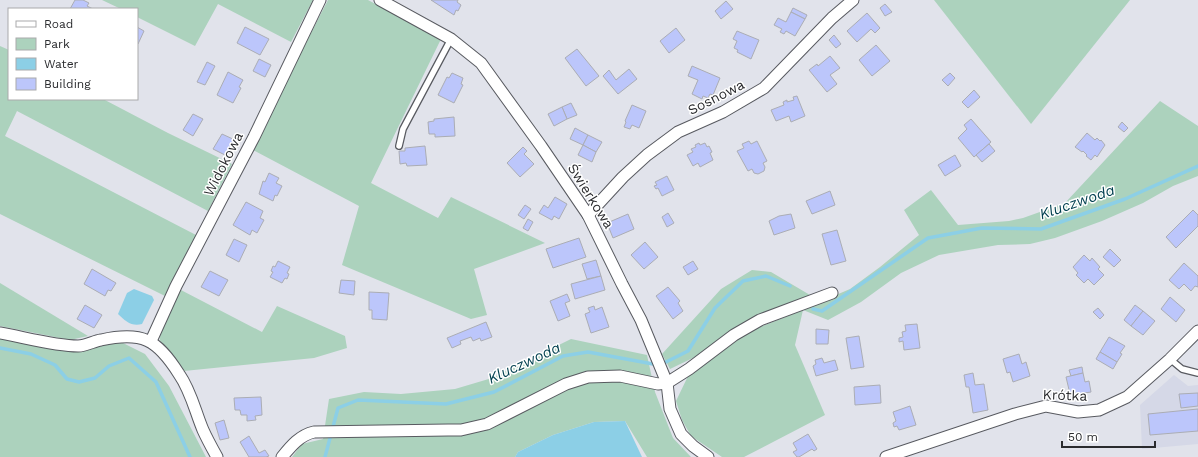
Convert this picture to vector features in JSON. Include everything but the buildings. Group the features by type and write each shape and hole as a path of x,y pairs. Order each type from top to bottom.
{"street":[{"name":"Widokowa","path":"151,341 176,286 254,137 320,0"},
{"name":"Świerkowa","path":"380,0 451,39 481,63 541,146 588,215 641,320 667,383 670,409 681,434 693,446 708,457"},
{"name":"Sosnowa","path":"588,215 623,177 647,155 678,132 723,112 764,88 832,18 853,0"},
{"path":"282,457 294,442 308,434 325,432 340,433 448,430 487,424 566,384 588,377 620,376 658,384 667,383 689,369 734,335 760,320 832,293"},
{"name":"Krótka","path":"886,457 1015,414 1046,406 1078,412 1100,410 1126,397 1170,359 1198,331"},
{"path":"0,333 79,346 119,337 135,337 151,341 163,352 180,375 188,389 203,430 217,457"}],"lane":[{"path":"399,146 403,129 451,39"},
{"path":"1170,359 1182,370 1198,373"}],"shaded area":[{"path":"1174,375 1188,386 1198,385 1198,444 1142,449 1140,405"}],"green space":[{"path":"102,0 313,0 291,42 218,4 195,46 138,18 138,8 119,8"},
{"path":"328,0 368,0 441,39 371,183 438,218 451,197 545,243 474,269 487,315 471,319 342,265 359,206 251,149"},
{"path":"934,0 1130,0 1031,124"},
{"path":"0,46 8,50 8,100 105,100 232,164 208,211 17,111 5,136 196,235 165,296 0,214"},
{"path":"1160,101 1198,126 1198,176 1173,186 1143,203 1102,221 1055,238 1030,244 998,245 939,255 901,273 861,302 828,320 803,310 850,289 919,235 904,210 931,190 958,225 1009,221 1023,218 1065,203"},
{"path":"752,270 771,272 810,295 670,369 662,354 721,289"},
{"path":"0,283 88,336 70,340 0,326"},
{"path":"179,289 262,332 277,306 345,336 347,348 314,358 184,371 160,341 159,327"},
{"path":"803,310 795,345 825,415 744,457 722,457 691,436 682,420 676,401 690,372 740,335"},
{"path":"0,338 103,344 123,343 145,354 169,386 206,457 0,457"},
{"path":"571,339 647,355 655,392 673,438 691,457 647,457 625,421 594,422 553,435 518,452 515,457 292,457 302,444 323,439 329,399 364,392 401,394 455,389 492,378"}],"water":[{"path":"134,289 152,296 154,300 142,324 138,325 129,323 118,314 127,293"},
{"path":"625,421 642,457 515,457 518,452 553,435 594,422"}],"waterway":[{"name":"Kluczwoda","path":"813,309 822,311 928,238 982,228 1041,229 1125,199 1198,166"},
{"name":"Kluczwoda","path":"666,362 688,351 715,308 743,281 766,276 790,286"},
{"name":"Kluczwoda","path":"0,348 31,354 55,365 67,379 79,382 95,378 109,366 129,358 156,382 190,457"},
{"name":"Kluczwoda","path":"325,457 338,408 358,400 446,404 494,392 563,356 588,352 653,364"}]}
